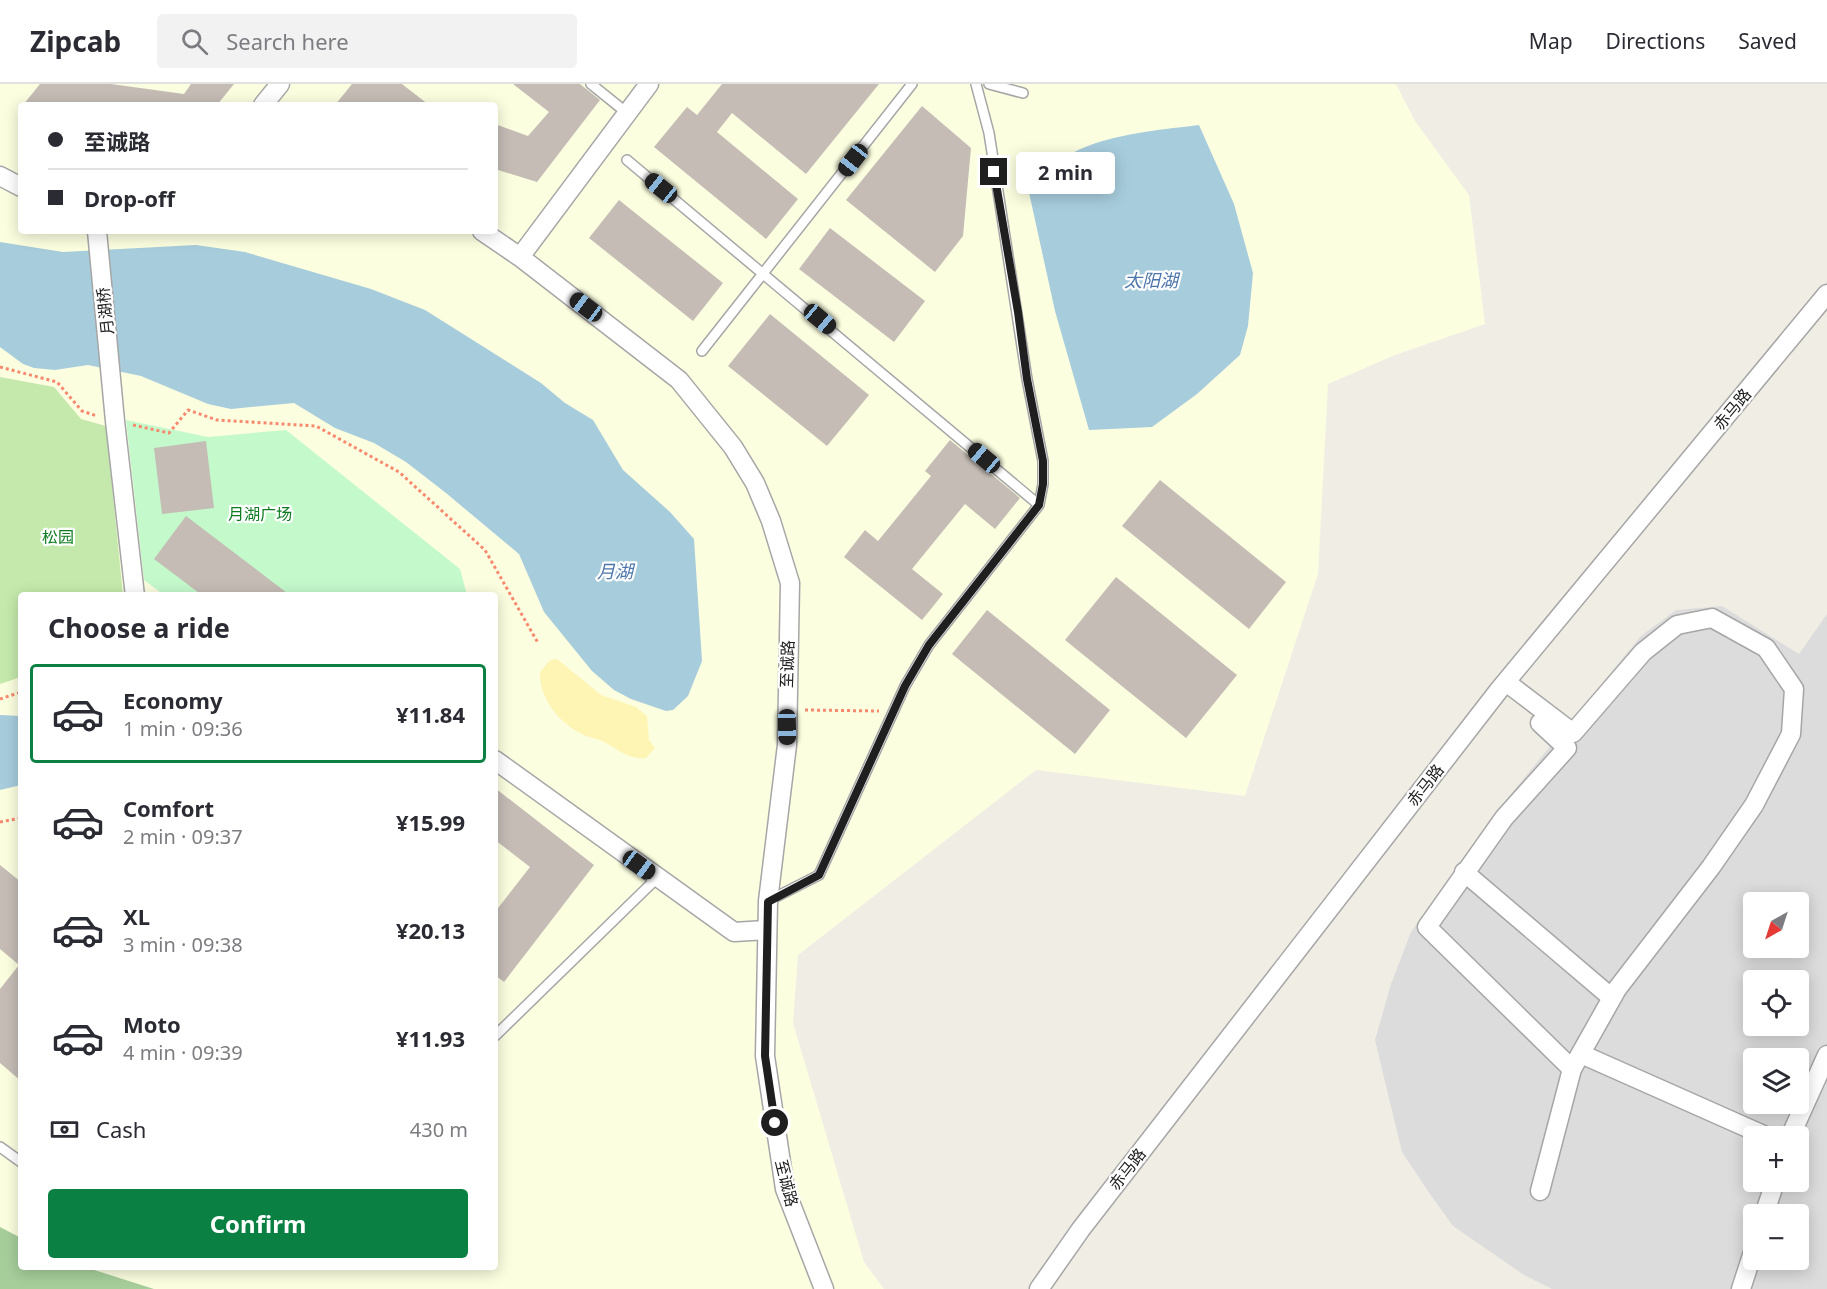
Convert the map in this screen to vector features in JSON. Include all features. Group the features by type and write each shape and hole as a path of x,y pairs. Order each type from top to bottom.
{"street":[{"path":"265,102 280,84"},
{"path":"520,257 649,84"},
{"path":"0,176 18,185"},
{"name":"至诚路","path":"486,234 520,257 679,380 727,438 755,483 771,520 790,583 787,745 766,930 765,1056 785,1189 824,1289"},
{"name":"月湖桥","path":"98,236 115,421 135,592"},
{"name":"赤马路","path":"1039,1289 1088,1219 1502,686 1827,294"},
{"path":"1502,686 1573,733 1643,652 1677,625 1712,618 1766,648 1794,689 1791,734 1754,805 1711,867 1612,998 1577,1061 1539,1191"},
{"path":"1502,686 1567,748 1504,818 1427,927 1577,1061 1743,1127"},
{"path":"498,762 734,932 766,930"},
{"path":"1464,872 1612,998"},
{"path":"1795,1126 1827,1054"},
{"path":"1741,1289 1747,1270"}],"lane":[{"path":"591,84 627,112"},
{"path":"702,351 912,84"},
{"path":"768,902 819,875 893,713 929,645 1039,505 1043,484 1043,461 1027,379 989,133 976,84"},
{"path":"989,84 1023,93"},
{"path":"627,160 765,273 1039,505"},
{"path":"498,1033 657,878"},
{"path":"0,1147 18,1160"}],"path":[{"path":"0,367 57,382 82,411 168,433 188,410 217,420 316,426 399,472 485,550 538,643"},
{"path":"0,699 18,693"},
{"path":"786,709 893,713"},
{"path":"0,822 18,819"}],"shaded area":[{"path":"0,84 1396,84 1415,121 1469,195 1485,324 1395,355 1328,384 1318,574 1245,796 1036,770 798,955 793,1023 864,1262 884,1289 0,1289"},
{"path":"1722,606 1799,654 1827,614 1827,1289 1552,1289 1524,1275 1453,1226 1402,1152 1375,1040 1391,984 1411,932 1492,817 1641,636 1676,610"}],"green space":[{"name":"松园","path":"0,377 54,387 81,419 106,426 123,592 18,592 18,678 0,684"},
{"name":"月湖广场","path":"126,420 208,437 286,430 460,569 466,592 160,592 144,580"},
{"path":"0,1227 18,1236 18,1270 94,1270 154,1289 0,1289"}],"sand":[{"path":"557,659 601,695 636,707 647,716 649,740 655,748 646,758 629,756 585,735 558,716 543,691 540,672 550,660"}],"water":[{"name":"太阳湖","path":"1199,125 1234,204 1253,273 1248,326 1240,355 1197,394 1152,427 1089,430 1055,311 1028,188 1064,157 1085,147 1129,135"},
{"name":"月湖","path":"0,242 63,252 196,245 245,252 371,289 425,310 541,383 565,403 593,420 623,470 670,512 694,539 702,661 688,696 673,710 666,711 631,699 614,690 592,671 544,612 519,554 406,462 374,443 335,428 294,403 231,409 208,404 141,376 88,365 55,370 34,368 23,364 0,347"},
{"path":"0,715 18,716 18,786 0,790"}],"building":[{"path":"40,84 111,84 184,94 191,84 234,84 219,102 25,102"},
{"path":"352,84 402,84 425,102 337,102"},
{"path":"513,84 580,84 600,100 537,182 498,170 498,125 528,136 549,112"},
{"path":"722,84 879,84 806,174 732,113 717,132 798,199 766,239 654,147 687,107 697,115"},
{"path":"922,106 971,148 963,236 935,272 846,200"},
{"path":"619,200 723,283 693,321 589,238"},
{"path":"830,228 925,301 894,342 799,269"},
{"path":"770,314 869,395 827,446 728,366"},
{"path":"950,440 1020,498 995,529 965,504 912,569 943,594 922,620 844,557 865,530 878,541 931,476 925,471"},
{"path":"206,441 214,508 162,514 154,448"},
{"path":"1160,480 1286,582 1249,629 1122,526"},
{"path":"186,516 286,592 198,592 154,559"},
{"path":"1116,577 1237,675 1186,738 1065,640"},
{"path":"987,610 1110,710 1075,754 952,654"},
{"path":"498,790 594,865 504,982 498,977 498,908 530,867 498,842"},
{"path":"0,865 18,880 18,964 0,949"},
{"path":"18,966 18,1078 0,1063 0,989"}],"route":[{"path":"775,1123 765,1056 768,902 819,875 905,686 929,645 1039,505 1043,484 1043,461 1027,379 994,172"}]}
